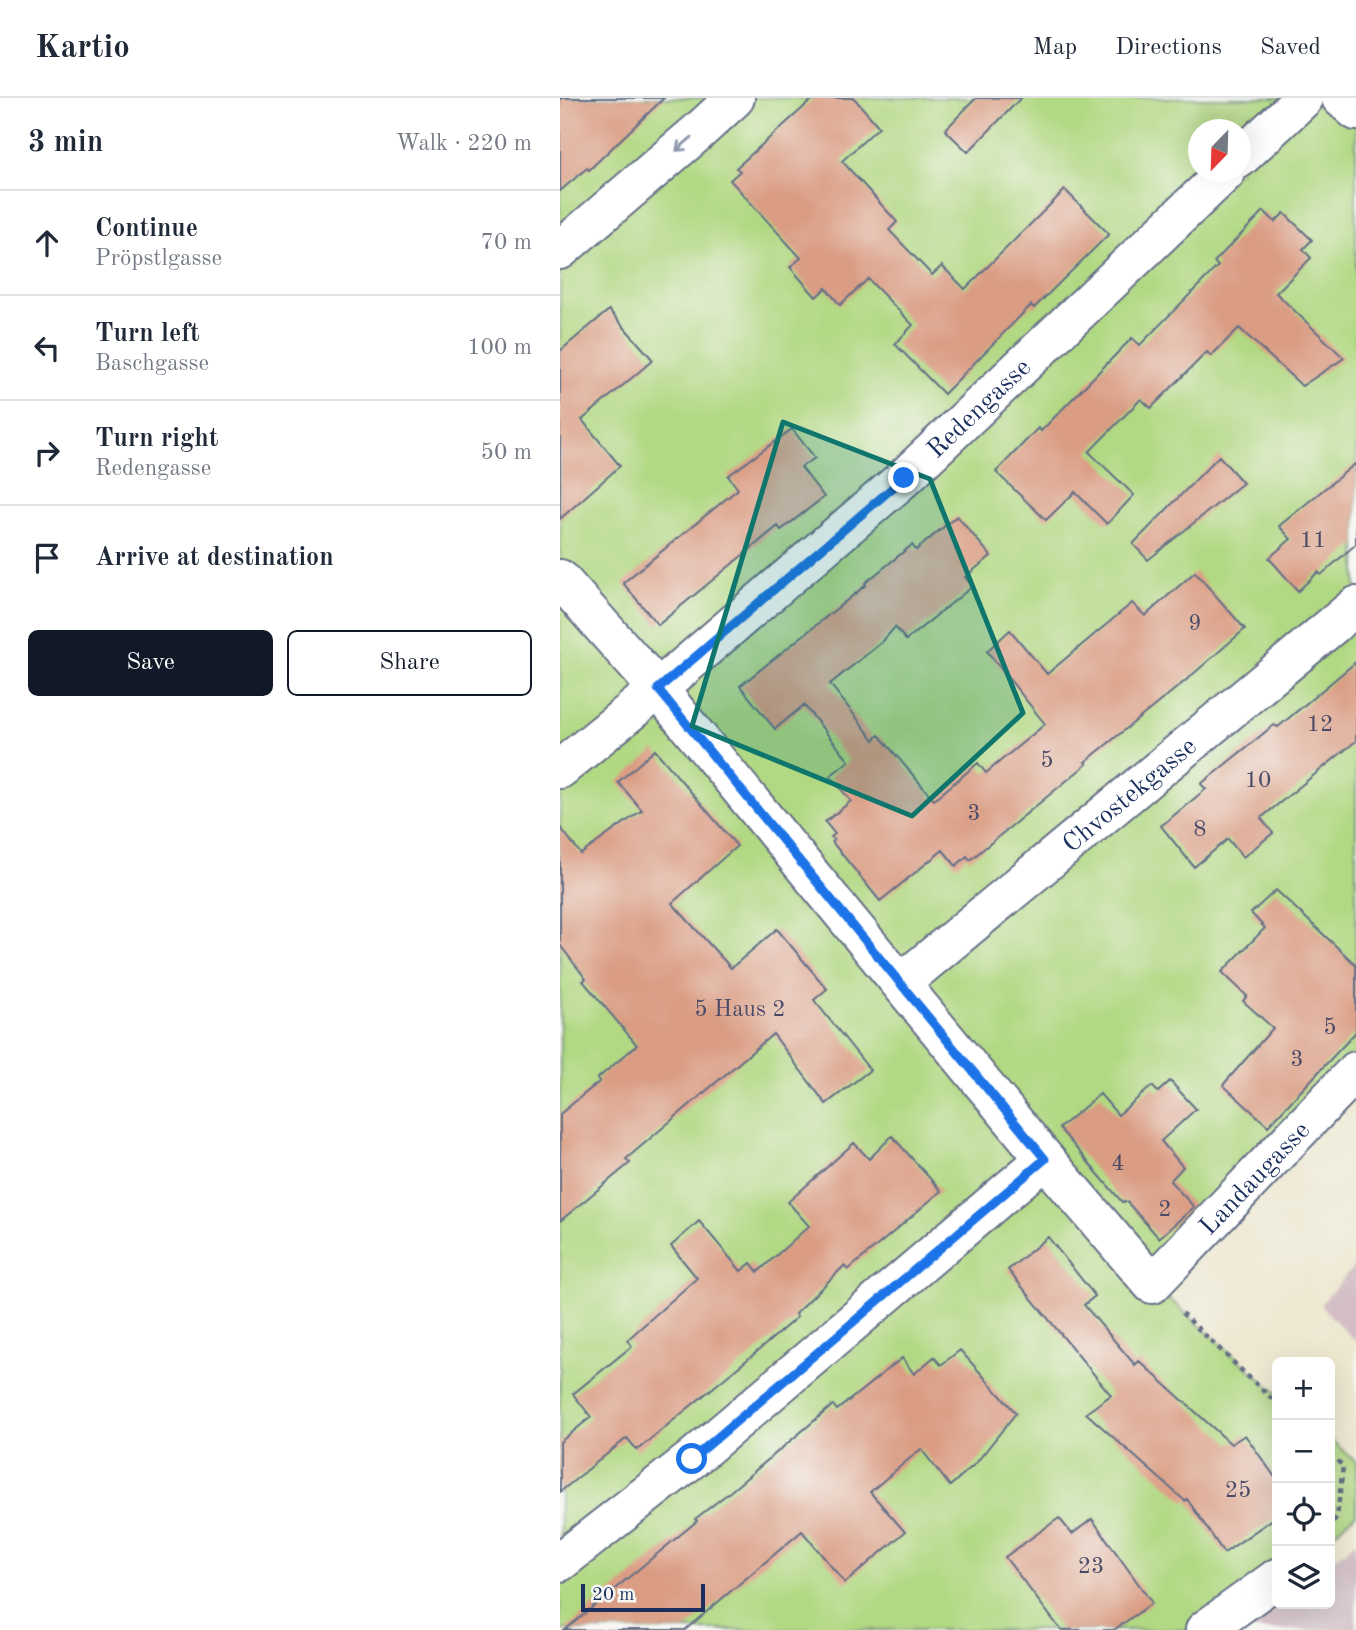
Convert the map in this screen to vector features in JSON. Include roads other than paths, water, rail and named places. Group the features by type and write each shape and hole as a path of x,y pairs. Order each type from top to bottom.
{"street":[{"path":"560,250 735,98"},
{"path":"1251,148 1304,98"},
{"path":"1341,98 1356,111"},
{"name":"Redengasse","path":"560,769 658,689 904,478 1215,182"},
{"path":"560,579 658,689 1045,1159 692,1459 560,1562"},
{"name":"Chvostekgasse","path":"901,983 1356,606"},
{"name":"Landaugasse","path":"1045,1159 1152,1284 1356,1071"},
{"path":"1205,1630 1272,1582"}]}
